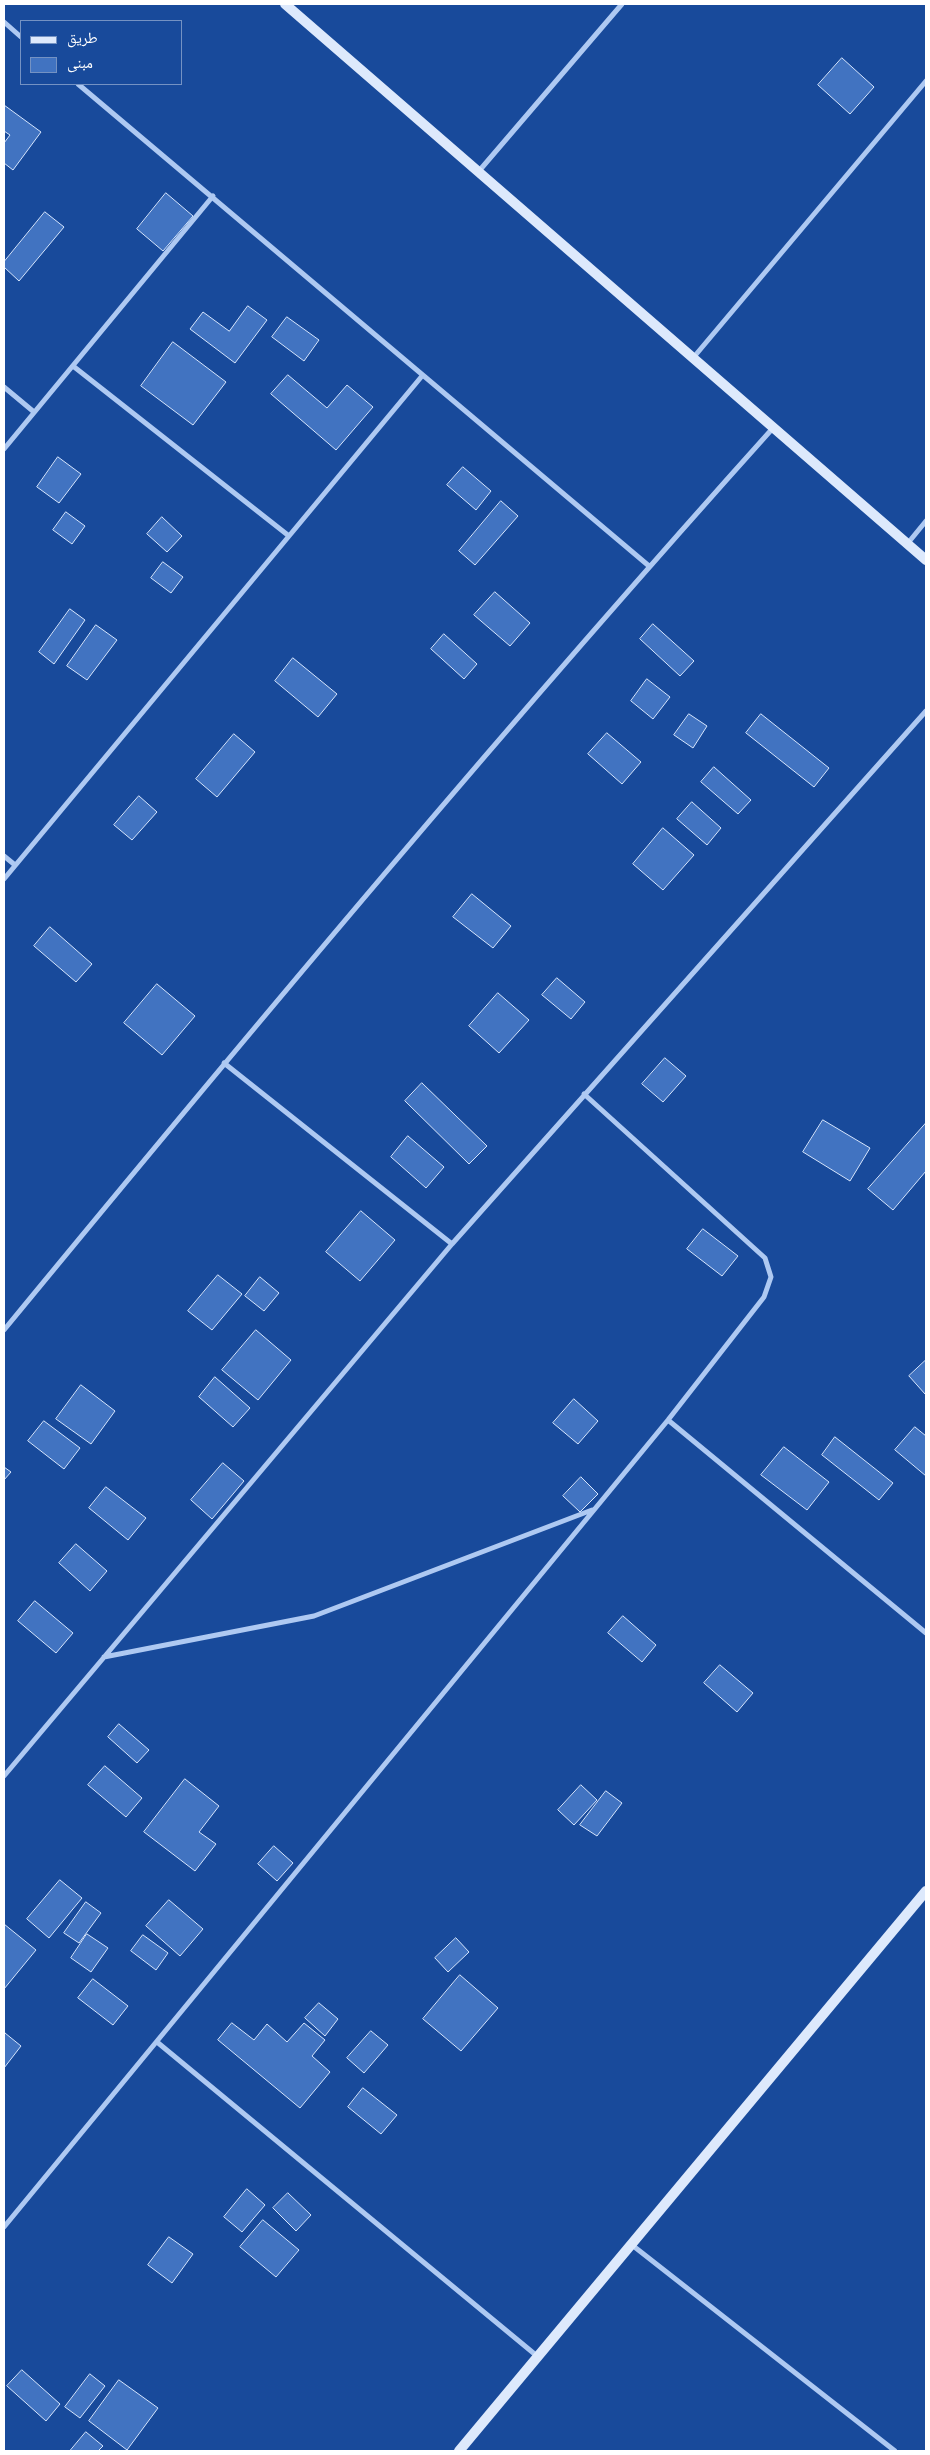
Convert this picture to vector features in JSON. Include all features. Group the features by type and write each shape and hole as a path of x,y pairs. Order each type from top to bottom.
{"street":[{"path":"285,4 926,560"},
{"path":"478,172 622,4"},
{"path":"4,23 20,35"},
{"path":"692,358 926,81"},
{"path":"79,85 649,566"},
{"path":"4,449 213,196"},
{"path":"73,366 289,536"},
{"path":"4,878 422,376"},
{"path":"4,386 34,412"},
{"path":"4,1330 224,1063 649,566 772,428"},
{"path":"908,543 926,521"},
{"path":"4,1776 452,1244 926,711"},
{"path":"4,856 15,865"},
{"path":"224,1063 452,1244"},
{"path":"4,2227 668,1420 764,1297 771,1277 765,1258 584,1094"},
{"path":"668,1420 926,1633"},
{"path":"104,1657 314,1616 594,1509"},
{"path":"459,2451 926,1891"},
{"path":"156,2042 537,2356"},
{"path":"632,2245 895,2451"}],"building":[{"path":"842,58 874,87 850,114 818,85"},
{"path":"4,105 41,132 13,170 4,163 4,143 10,135 4,131"},
{"path":"166,193 193,216 163,251 137,229"},
{"path":"45,212 64,227 19,281 4,267 4,262"},
{"path":"248,306 267,320 235,363 190,329 203,312 229,331"},
{"path":"287,317 319,340 304,361 272,337"},
{"path":"173,342 226,382 193,425 141,386"},
{"path":"288,375 327,408 347,385 373,407 336,450 271,394"},
{"path":"58,457 81,474 59,503 37,487"},
{"path":"463,467 491,491 476,510 447,485"},
{"path":"501,501 518,516 475,565 459,551"},
{"path":"66,512 85,526 72,544 53,530"},
{"path":"162,517 182,536 167,552 147,534"},
{"path":"163,562 183,577 171,593 151,578"},
{"path":"495,592 530,623 510,646 474,615"},
{"path":"70,609 85,620 54,664 39,652"},
{"path":"653,624 694,661 680,676 640,639"},
{"path":"96,625 117,640 87,680 67,666"},
{"path":"444,634 477,664 464,679 431,649"},
{"path":"293,658 337,694 318,717 275,681"},
{"path":"647,679 670,697 653,719 631,701"},
{"path":"689,714 707,726 693,748 674,735"},
{"path":"761,714 829,768 814,787 746,733"},
{"path":"607,733 641,762 622,784 588,754"},
{"path":"234,734 255,752 217,797 196,779"},
{"path":"714,767 751,800 738,814 701,782"},
{"path":"139,796 157,812 132,840 114,825"},
{"path":"692,802 721,828 707,845 677,819"},
{"path":"663,828 694,855 663,890 633,864"},
{"path":"472,894 511,926 493,948 453,917"},
{"path":"50,927 92,964 76,982 34,946"},
{"path":"557,978 585,1002 571,1019 542,995"},
{"path":"157,984 195,1016 162,1055 124,1023"},
{"path":"498,993 529,1020 499,1053 469,1026"},
{"path":"665,1058 686,1076 663,1102 642,1084"},
{"path":"422,1083 487,1146 469,1164 405,1101"},
{"path":"823,1120 870,1148 850,1181 803,1152"},
{"path":"926,1123 926,1171 893,1210 868,1189"},
{"path":"408,1136 444,1167 426,1188 391,1157"},
{"path":"361,1211 395,1240 360,1281 326,1252"},
{"path":"703,1229 738,1256 722,1276 687,1249"},
{"path":"218,1275 242,1294 212,1330 188,1311"},
{"path":"260,1277 279,1293 264,1311 245,1296"},
{"path":"256,1330 291,1360 258,1400 222,1370"},
{"path":"926,1360 926,1392 925,1394 909,1376"},
{"path":"215,1377 250,1408 233,1427 199,1397"},
{"path":"81,1385 115,1411 91,1444 56,1419"},
{"path":"574,1399 598,1421 578,1444 553,1423"},
{"path":"44,1421 80,1448 64,1469 28,1441"},
{"path":"915,1427 926,1436 926,1476 895,1450"},
{"path":"835,1437 893,1483 879,1500 822,1455"},
{"path":"784,1447 829,1482 807,1510 761,1475"},
{"path":"223,1463 244,1481 212,1519 191,1500"},
{"path":"4,1467 11,1472 4,1480"},
{"path":"581,1477 598,1494 580,1512 563,1496"},
{"path":"106,1487 146,1518 128,1540 89,1508"},
{"path":"76,1544 107,1571 90,1591 59,1563"},
{"path":"35,1601 73,1633 56,1653 18,1621"},
{"path":"623,1616 656,1645 642,1662 608,1633"},
{"path":"720,1665 753,1693 737,1712 704,1683"},
{"path":"119,1724 149,1750 137,1763 108,1737"},
{"path":"105,1766 142,1798 126,1817 88,1785"},
{"path":"185,1779 219,1806 199,1832 216,1844 195,1871 144,1832"},
{"path":"581,1785 597,1800 574,1825 558,1810"},
{"path":"606,1791 622,1803 597,1836 580,1825"},
{"path":"274,1846 293,1863 277,1881 258,1864"},
{"path":"60,1880 82,1898 49,1938 27,1919"},
{"path":"169,1900 203,1929 180,1956 146,1926"},
{"path":"86,1902 101,1913 79,1943 64,1933"},
{"path":"4,1924 36,1950 4,1989"},
{"path":"87,1934 108,1948 91,1972 71,1958"},
{"path":"143,1935 168,1953 156,1970 131,1951"},
{"path":"456,1938 469,1952 448,1972 435,1958"},
{"path":"460,1975 498,2008 461,2051 423,2019"},
{"path":"93,1979 128,2006 113,2025 78,1998"},
{"path":"319,2003 338,2019 325,2036 305,2018"},
{"path":"232,2023 254,2040 267,2024 287,2042 304,2023 325,2040 312,2056 330,2072 300,2108 218,2040"},
{"path":"371,2031 388,2045 364,2073 347,2058"},
{"path":"4,2034 21,2046 4,2068"},
{"path":"363,2088 397,2115 381,2134 348,2107"},
{"path":"247,2189 265,2205 242,2232 224,2217"},
{"path":"288,2193 311,2215 296,2231 273,2208"},
{"path":"263,2220 299,2250 276,2277 240,2247"},
{"path":"169,2237 193,2254 172,2283 148,2265"},
{"path":"22,2370 60,2404 46,2421 7,2386"},
{"path":"90,2374 105,2386 80,2418 65,2407"},
{"path":"119,2380 158,2408 127,2450 89,2421"},
{"path":"86,2432 103,2446 98,2451 70,2451"}]}
